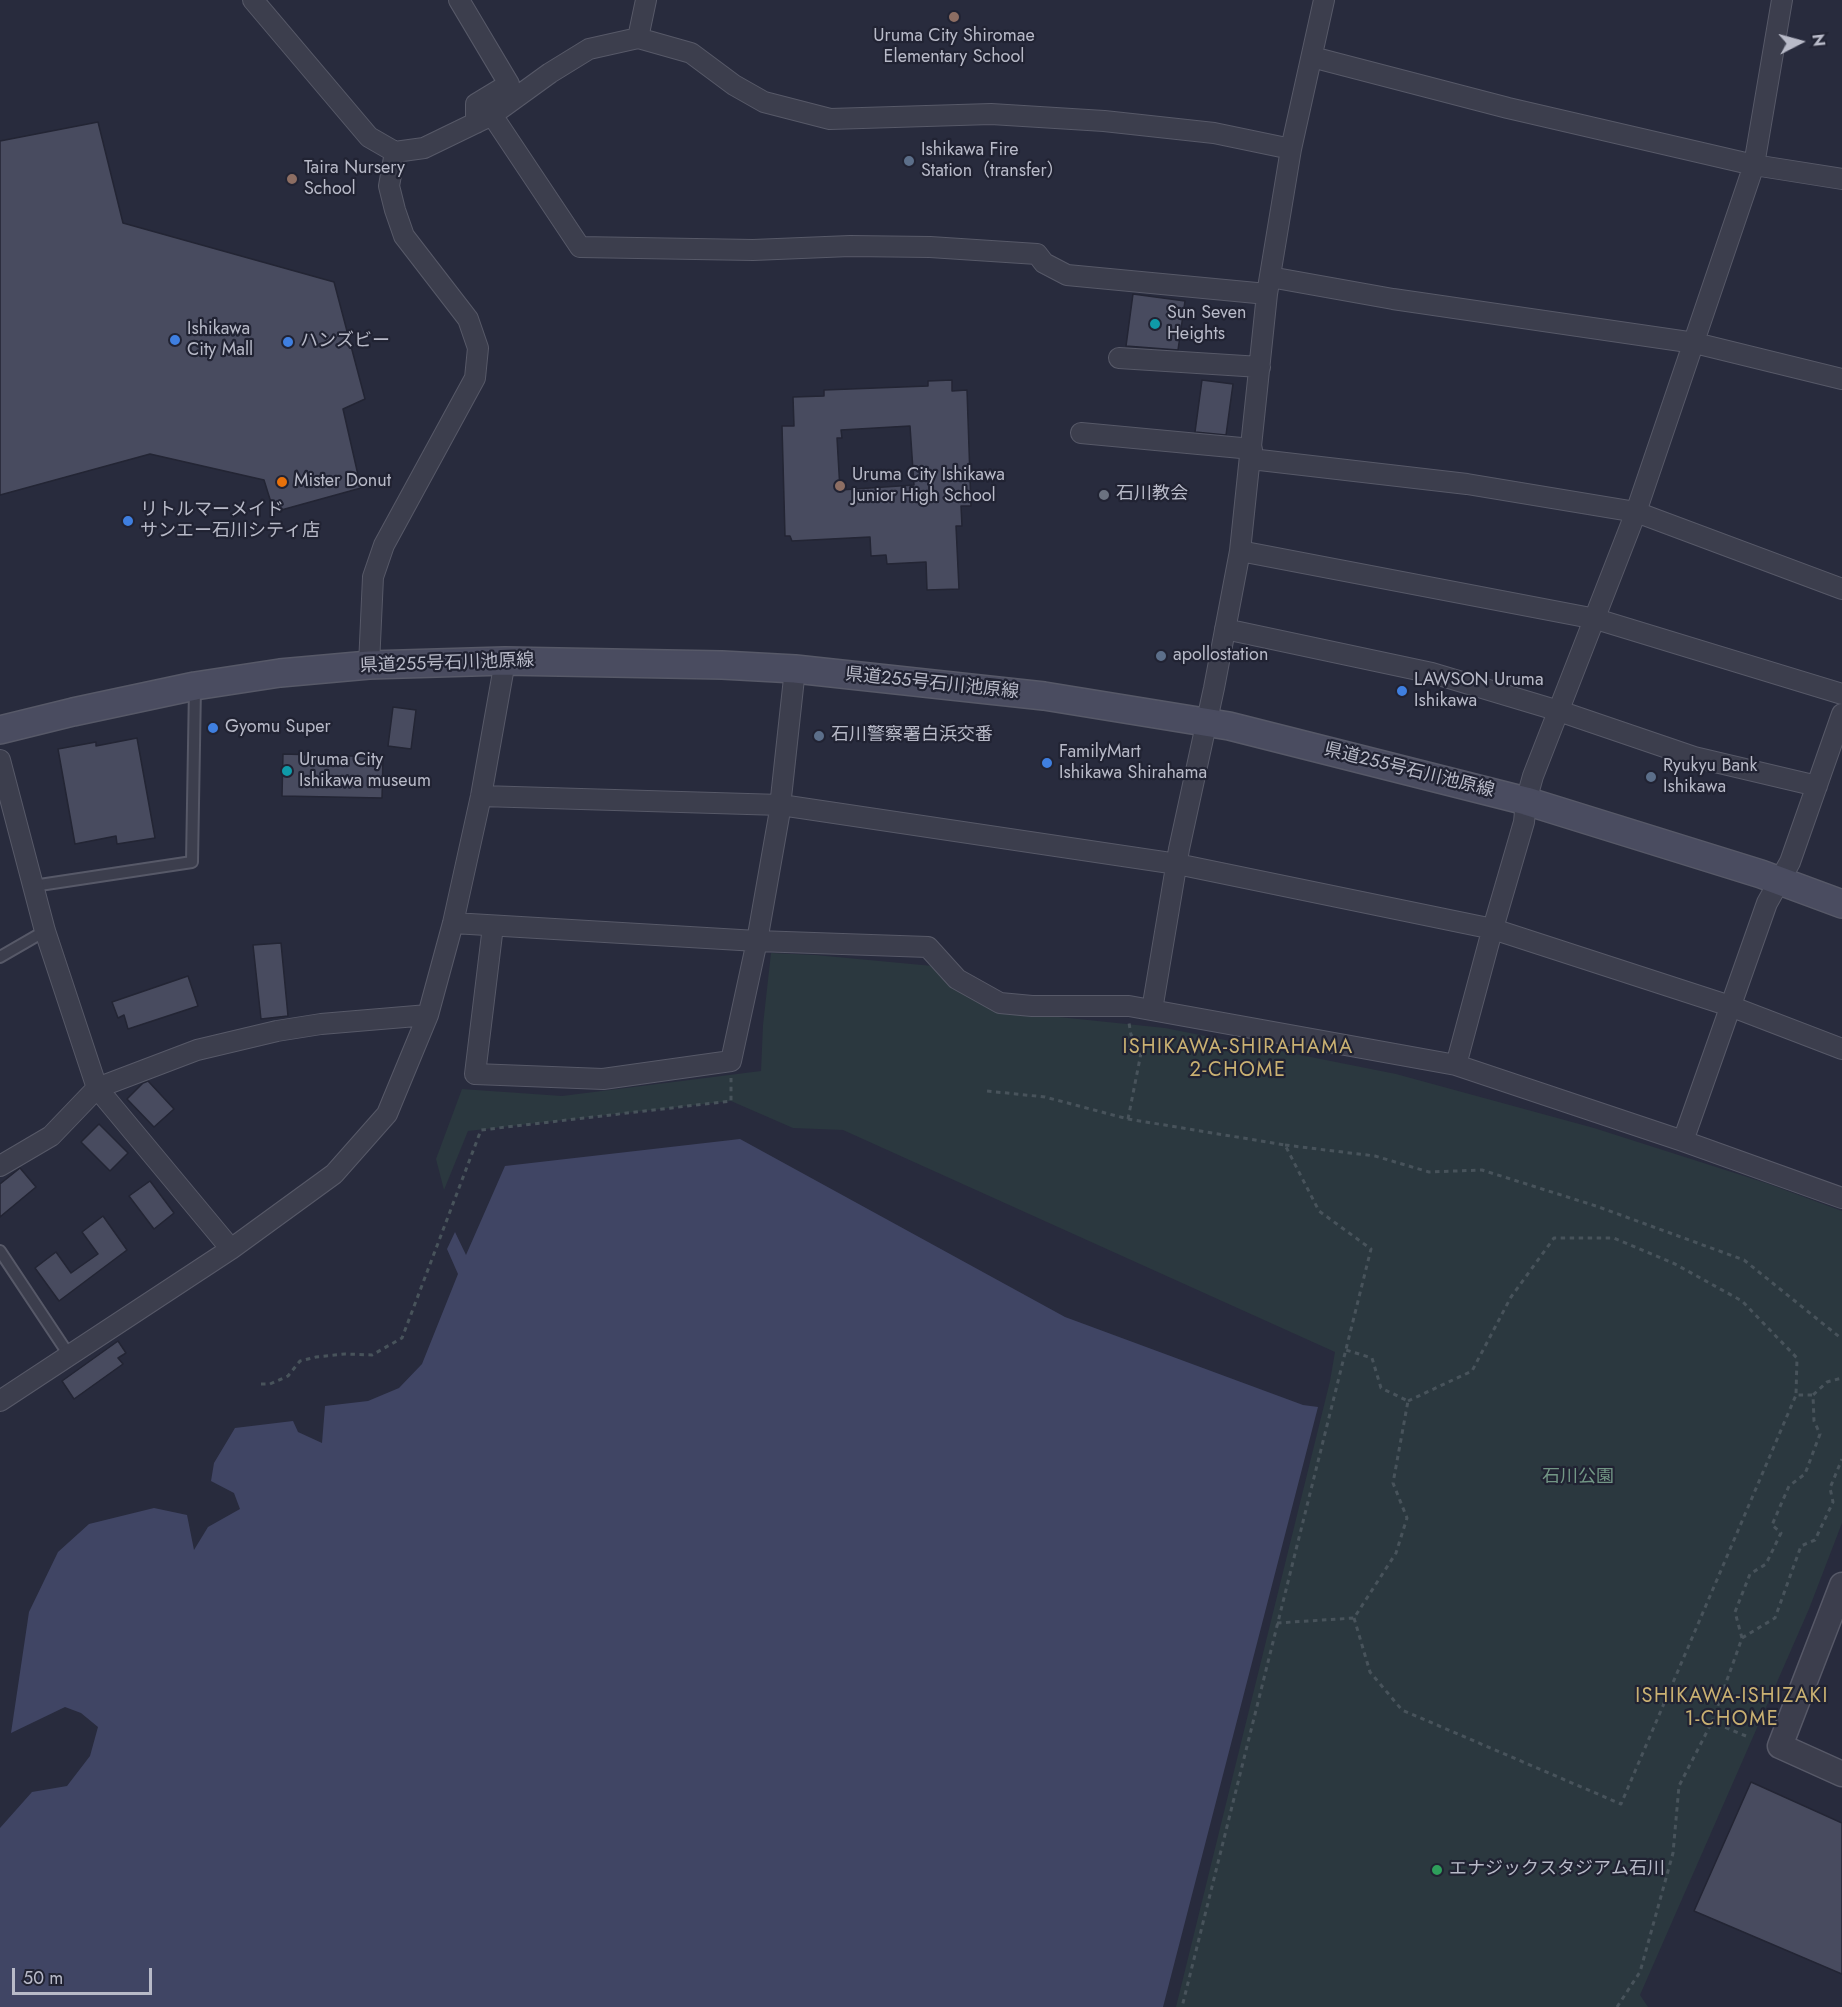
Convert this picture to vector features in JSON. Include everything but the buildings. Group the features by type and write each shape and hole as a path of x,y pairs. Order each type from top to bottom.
{"main road":[{"name":"県道255号石川池原線","path":"0,730 195,686 280,673 369,665 505,661 722,665 795,669 1044,696 1206,721 1526,801 1780,881 1842,904"}],"street":[{"path":"253,0 369,137 395,152 424,148 484,119 589,49 638,38 691,53 734,85 764,102 831,120 1002,114 1104,121 1214,133 1291,149"},
{"path":"459,0 509,84 476,104 484,119 580,247 753,250 850,246 930,247 1037,254 1044,263 1067,275 1268,286 1394,299 1695,343 1842,379"},
{"path":"638,38 646,0"},
{"path":"1152,1010 1177,864 1240,551 1268,286 1291,149 1324,0"},
{"path":"1456,1065 1524,822 1526,801 1533,776 1636,512 1754,165 1782,0"},
{"path":"1312,57 1508,108 1754,165 1842,179"},
{"path":"369,665 373,577 384,545 475,378 478,348 468,319 404,236 389,186 395,152"},
{"path":"1119,358 1260,367"},
{"path":"1081,433 1467,484 1636,512 1842,589"},
{"path":"1240,551 1596,619 1842,694"},
{"path":"1225,629 1432,673 1559,711 1694,757 1816,786"},
{"path":"0,1401 231,1249 334,1174 387,1114 429,1015 453,923 481,796 505,661"},
{"path":"492,926 475,1074 603,1079 731,1061 757,940 781,805 795,669"},
{"path":"1683,1141 1767,903 1790,862 1842,714"},
{"path":"0,760 45,931 97,1088 231,1249"},
{"path":"481,796 781,805 1177,864 1493,929 1730,1006 1842,1048"},
{"path":"453,923 928,947 957,979 1000,1003 1032,1006 1129,1006 1456,1065 1683,1141 1842,1198"},
{"path":"0,1166 51,1136 97,1088 196,1050 277,1030 429,1015"},
{"path":"1842,1585 1780,1746 1842,1774"}],"lane":[{"path":"33,886 192,862 195,686"},
{"path":"0,957 45,931"},
{"path":"0,1251 69,1355"}],"path":[{"path":"1128,1019 1131,1035 1143,1043 1128,1119"},
{"path":"261,1384 270,1384 288,1376 300,1361 316,1357 372,1355 402,1338 480,1130 730,1101 731,1061"},
{"path":"987,1091 1045,1097 1128,1119 1285,1145 1375,1156 1429,1172 1482,1170 1596,1206 1744,1260 1842,1339"},
{"path":"1182,2007 1371,1249 1319,1211 1285,1145"},
{"path":"1554,1238 1614,1238 1676,1264 1742,1301 1797,1358 1796,1395 1621,1804 1402,1710 1370,1672 1354,1618 1396,1553 1407,1518 1393,1483 1408,1401 1472,1371 1511,1297 1554,1238"},
{"path":"1346,1350 1372,1358 1381,1388 1408,1401"},
{"path":"1796,1395 1813,1395 1827,1382 1842,1378"},
{"path":"1617,2007 1640,1972 1673,1853 1679,1786 1712,1722 1742,1638 1735,1612 1750,1574 1766,1564 1780,1533 1772,1525 1789,1486 1805,1474 1820,1434 1814,1421 1813,1395"},
{"path":"1742,1638 1775,1618 1801,1546 1815,1539 1833,1502 1830,1488 1842,1459"},
{"path":"1278,1623 1354,1618"},
{"path":"1712,1722 1746,1736"}],"green space":[{"name":"石川公園","path":"771,953 933,966 1001,1011 1165,1028 1396,1074 1594,1128 1766,1183 1842,1211 1842,1523 1809,1609 1640,1995 1648,2007 1176,2007 1330,1381 1335,1352 843,1130 793,1128 731,1101 468,1131 444,1190 436,1159 462,1089 562,1096 761,1071 763,1025"}],"water":[{"path":"740,1139 1065,1317 1303,1405 1318,1407 1163,2007 0,2007 0,1828 32,1792 67,1786 90,1756 98,1727 81,1713 65,1707 11,1733 29,1612 58,1552 89,1524 154,1508 187,1515 194,1550 208,1527 240,1509 234,1493 211,1481 214,1463 235,1428 293,1421 298,1432 322,1443 325,1406 368,1401 399,1388 422,1364 458,1274 447,1249 455,1232 466,1255 505,1166"}],"place":[{"name":"Uruma City Shiromae Elementary School","path":"954,17"},
{"name":"Ishikawa Fire Station（transfer）","path":"909,161"},
{"name":"Taira Nursery School","path":"292,179"},
{"name":"Sun Seven Heights","path":"1155,324"},
{"name":"Ishikawa City Mall","path":"175,340"},
{"name":"ハンズビー","path":"288,342"},
{"name":"Mister Donut","path":"282,482"},
{"name":"Uruma City Ishikawa Junior High School","path":"840,486"},
{"name":"石川教会","path":"1104,495"},
{"name":"リトルマーメイド サンエー石川シティ店","path":"128,521"},
{"name":"apollostation","path":"1161,656"},
{"name":"LAWSON Uruma Ishikawa","path":"1402,691"},
{"name":"Gyomu Super","path":"213,728"},
{"name":"石川警察署白浜交番","path":"819,736"},
{"name":"FamilyMart Ishikawa Shirahama","path":"1047,763"},
{"name":"Uruma City Ishikawa museum","path":"287,771"},
{"name":"Ryukyu Bank Ishikawa","path":"1651,777"},
{"name":"エナジックスタジアム石川","path":"1437,1870"}],"district":[{"name":"ISHIKAWA-SHIRAHAMA 2-CHOME","path":"1238,1060"},
{"name":"ISHIKAWA-ISHIZAKI 1-CHOME","path":"1732,1708"}]}
